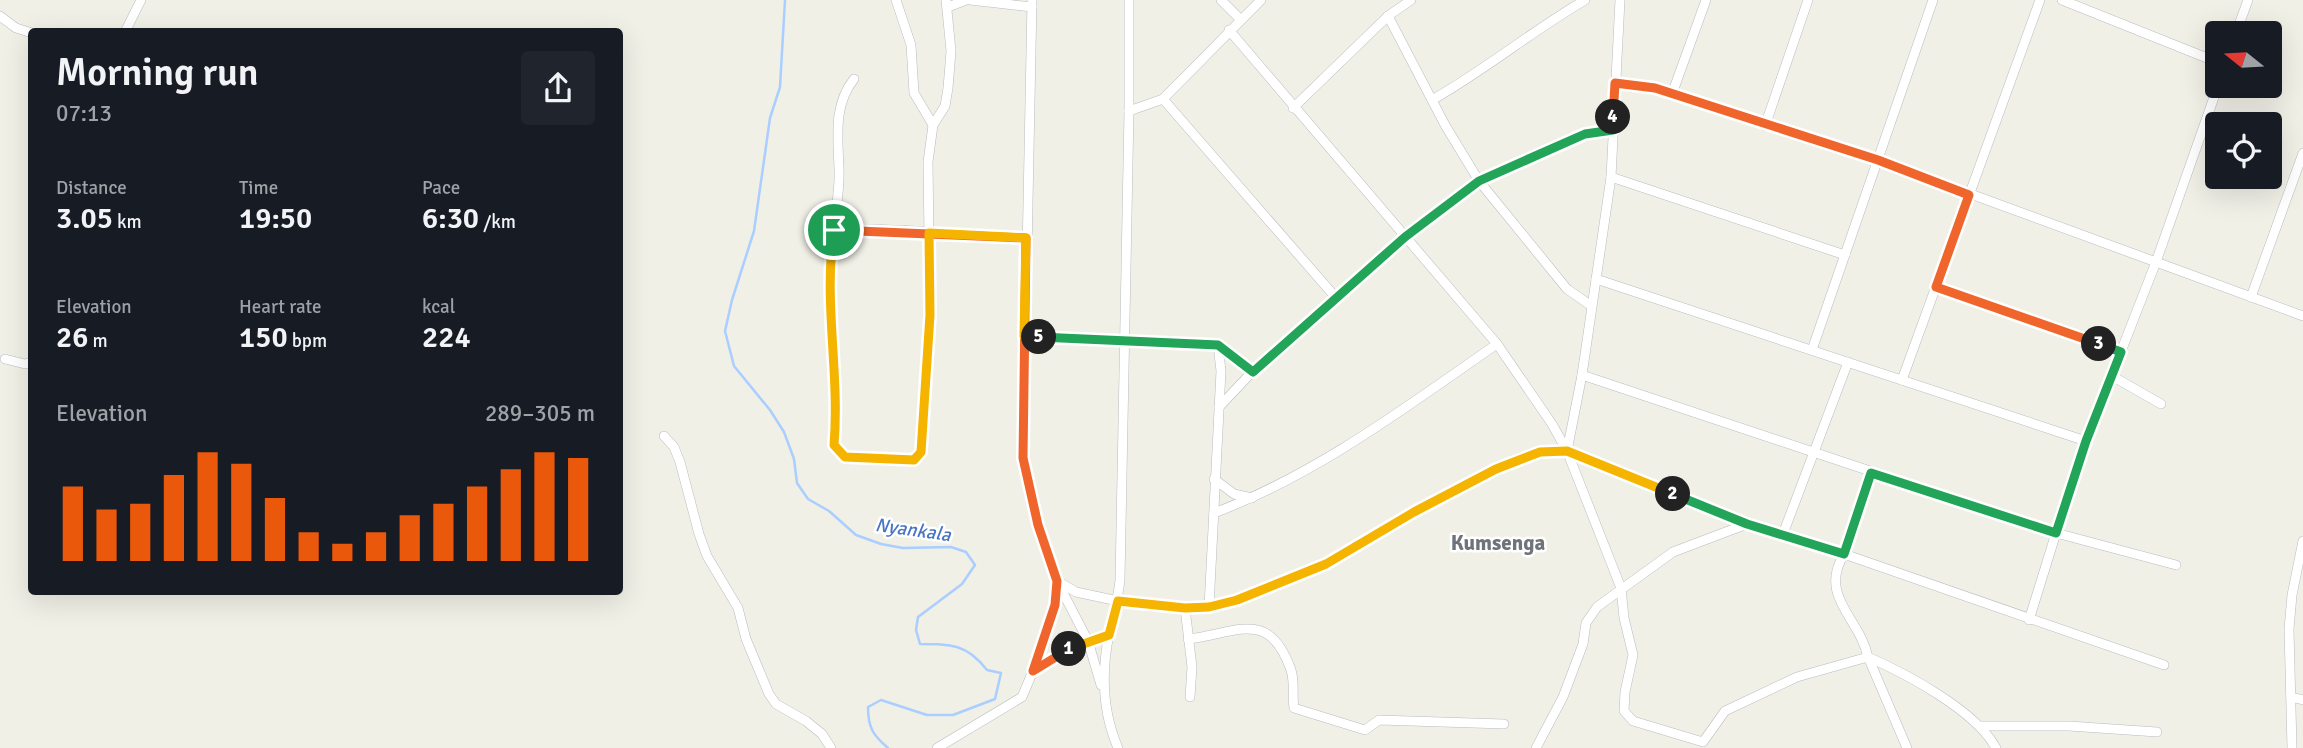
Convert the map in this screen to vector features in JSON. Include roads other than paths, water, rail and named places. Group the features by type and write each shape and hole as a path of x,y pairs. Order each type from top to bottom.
{"street":[{"path":"127,28 141,0"},
{"path":"896,0 911,45 914,93 933,125"},
{"path":"854,79 841,99 836,145 839,184 831,250 830,321 834,445 845,457 914,460 921,452 930,315 928,162 933,125 945,106 948,88 951,51 947,3 968,0 1032,3 1023,458 1038,525 1057,581 1088,641 1103,692 1108,726 1118,748"},
{"path":"1103,692 1109,635 1118,601 1129,0"},
{"path":"1221,0 1240,19"},
{"path":"1129,111 1163,99 1261,0"},
{"path":"1293,108 1388,16 1411,0"},
{"path":"1432,100 1475,76 1548,22 1585,0"},
{"path":"1567,451 1582,376 1590,305 1611,177 1620,0"},
{"path":"1672,94 1706,0"},
{"path":"1765,126 1808,0"},
{"path":"1812,350 1933,0"},
{"path":"1902,380 2040,0"},
{"path":"2062,0 2205,57"},
{"path":"2240,21 2248,0"},
{"path":"0,16 16,28 28,32"},
{"path":"1388,16 1479,181 1567,289 1590,305"},
{"path":"1229,30 1497,344 1533,393 1567,451 1621,588 1633,655 1624,711 1633,721 1659,731 1703,742 1725,711 1797,677 1868,657 1914,678 1982,726 1996,748"},
{"path":"1615,83 1655,88 1765,126 1878,160 2303,316"},
{"path":"2029,620 2086,441 2156,262 2214,98"},
{"path":"1163,99 1337,299"},
{"path":"1219,407 1253,372 1405,237 1479,181 1585,134 1613,130"},
{"path":"2251,297 2303,153"},
{"path":"1611,177 1845,255"},
{"path":"834,230 1026,238"},
{"path":"1596,279 2086,441"},
{"path":"1936,287 2121,352"},
{"path":"1024,336 1218,345 1253,372"},
{"path":"1214,513 1254,498 1349,446 1497,344"},
{"path":"1209,607 1221,371 1218,345"},
{"path":"5,359 28,364"},
{"path":"1783,534 1848,362"},
{"path":"1582,376 2056,533 2176,565"},
{"path":"2112,376 2161,404"},
{"path":"664,436 674,447 680,462 707,556 738,608 746,639 769,694 776,704 806,721 822,734 831,748"},
{"path":"1057,581 1076,592 1118,601 1185,608 1209,607 1237,600 1326,564 1414,512 1496,469 1540,452 1567,451 1747,524 1844,554 2029,620 2164,664"},
{"path":"1871,473 1834,580 1849,620 1865,642 1868,657 1907,748"},
{"path":"1214,479 1234,495 1254,498"},
{"path":"1536,748 1563,697 1583,644 1586,623 1597,607 1673,552 1747,524"},
{"path":"2292,748 2289,629 2292,595 2303,541"},
{"path":"938,747 1022,697 1055,605 1057,581"},
{"path":"2292,595 2303,600"},
{"path":"1185,608 1192,667 1190,697"},
{"path":"1188,639 1248,627 1265,632 1278,642 1292,672 1294,708 1365,730 1379,720 1504,724"},
{"path":"1033,671 1073,646 1109,635"},
{"path":"2291,697 2303,700"},
{"path":"1982,726 2069,726 2157,732"}],"waterway":[{"name":"Nyankala","path":"785,0 780,87 770,118 754,231 725,331 734,366 770,410 784,432 794,459 797,483 808,499 829,511 856,535 881,544 903,548 951,547 966,552 975,565 962,584 918,617 916,630 920,644 958,647 980,661 987,670 1001,673 995,699 953,715 927,715 881,700 868,707 872,730 888,748"}],"district":[{"name":"Kumsenga","path":"1498,543"}]}
